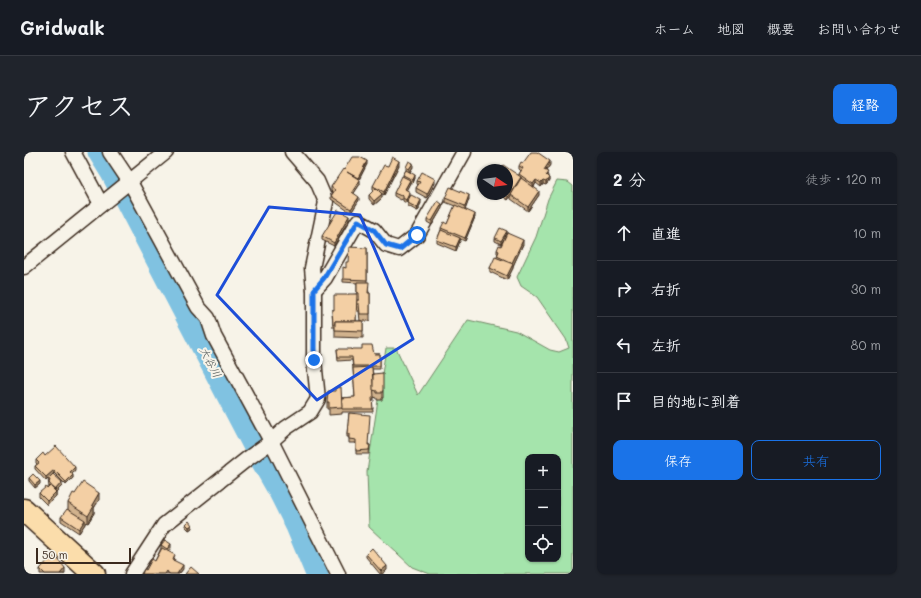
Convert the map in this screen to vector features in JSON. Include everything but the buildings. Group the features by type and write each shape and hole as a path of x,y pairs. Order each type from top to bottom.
{"main road":[{"path":"24,510 94,574"}],"street":[{"path":"73,152 101,204"},
{"path":"110,152 130,182 198,307 208,318 214,336 338,574"},
{"path":"24,267 166,152"},
{"path":"132,574 164,525 286,428 310,412 318,399 314,360 314,290 312,268 326,202 317,181 292,152"},
{"path":"314,290 324,278 358,221 374,230 386,245 400,249 417,235 464,152"}],"highlighted area":[{"path":"269,207 360,215 413,339 317,400 217,295"}],"green space":[{"path":"557,181 568,182 573,186 573,574 430,574 412,567 369,527 367,472 386,348 396,348 418,395 468,320 516,331 550,350 559,352 569,348 566,339 537,297 521,286 517,277 536,237 548,199"}],"waterway":[{"name":"大谷川","path":"99,152 112,173 260,457 280,492 297,526 317,574"}],"route":[{"path":"314,360 314,290 324,278 358,221 374,230 386,245 400,249 417,235"}]}
